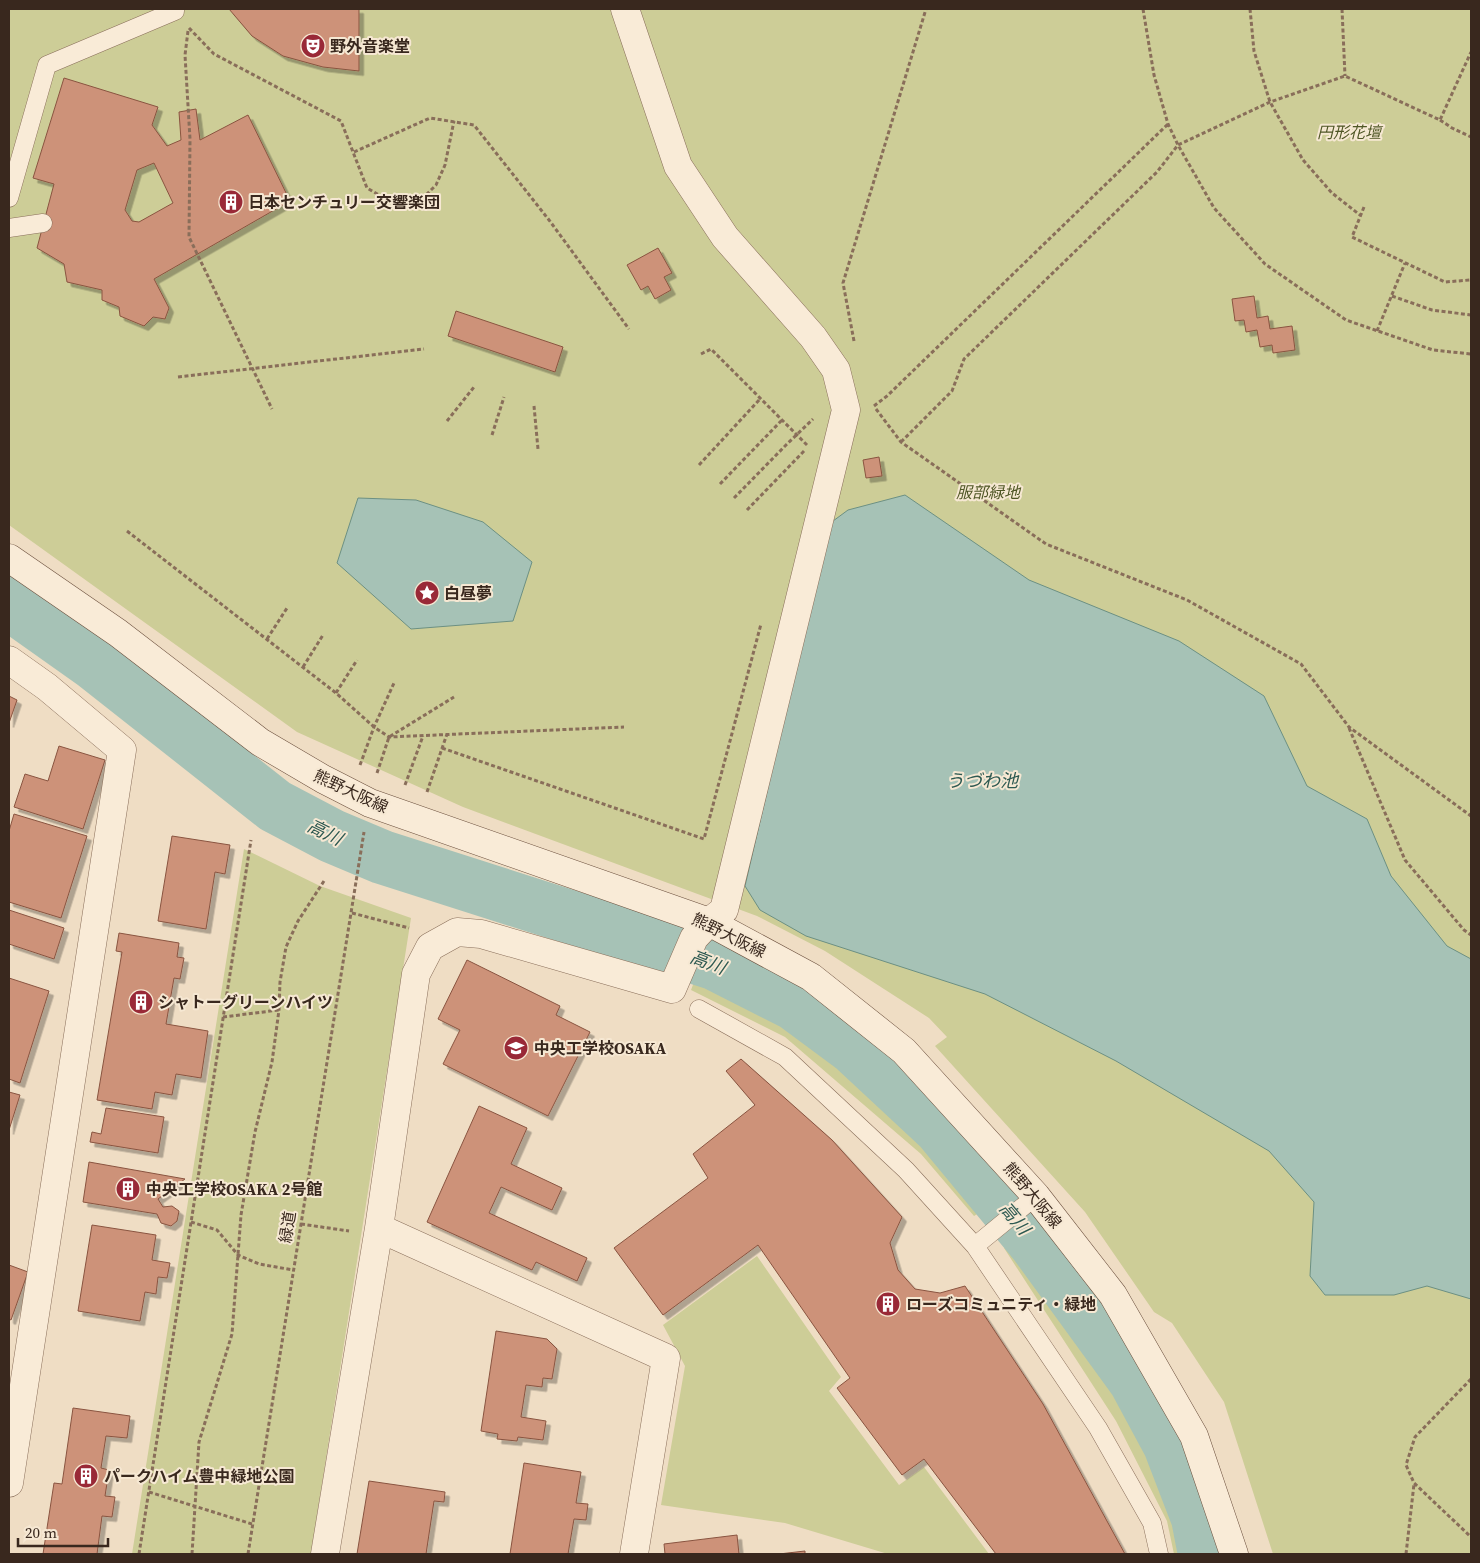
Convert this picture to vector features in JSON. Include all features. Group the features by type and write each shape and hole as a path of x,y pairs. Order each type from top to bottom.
{"street":[{"path":"325,1554 379,1228 416,974 430,947 457,932 481,934 672,989 701,930 834,410 826,374 806,345 717,244 670,170 614,9"},
{"path":"625,9 678,166 725,237 813,337 836,370 846,410 724,910 701,930"},
{"name":"熊野大阪線","path":"9,558 118,633 260,742 323,780 370,803 701,930 811,977 904,1051 1036,1196 1114,1295 1194,1436 1234,1554"},
{"path":"9,660 47,687 122,750 17,1377 9,1483"},
{"path":"379,1228 666,1358 634,1554"}],"lane":[{"path":"9,198 47,65 175,10"},
{"path":"9,228 43,223"},
{"path":"699,1009 785,1057 906,1170 975,1246 1098,1428 1152,1523 1159,1554"},
{"path":"975,1246 1036,1196"}],"path":[{"path":"854,342 844,283 926,9"},
{"path":"1143,9 1154,75 1168,124 1178,145 1214,208 1265,264 1346,320 1433,350 1471,354"},
{"path":"1250,9 1254,51 1270,102 1303,160 1332,193 1360,215"},
{"path":"1342,9 1345,76"},
{"path":"175,10 188,28 214,54 342,122 367,188 396,205 420,201 436,185 445,165 454,121"},
{"path":"188,28 185,55 190,139 189,237 272,409"},
{"path":"1440,120 1471,52"},
{"path":"901,442 952,391 964,359 1158,172 1178,145 1270,102 1345,76 1440,120 1471,137"},
{"path":"354,152 430,118 474,125 549,220 629,329"},
{"path":"874,406 888,396 1168,124"},
{"path":"1364,208 1352,238 1445,282 1470,280"},
{"path":"1377,331 1405,263"},
{"path":"1392,296 1432,310 1471,315"},
{"path":"178,377 424,349"},
{"path":"701,354 711,349 808,446"},
{"path":"447,421 474,387"},
{"path":"492,435 504,397"},
{"path":"871,397 874,406 901,442 1046,544 1187,600 1301,664 1349,727 1405,860 1464,930 1471,935"},
{"path":"699,465 760,399"},
{"path":"534,406 538,449"},
{"path":"734,498 817,416"},
{"path":"720,484 782,420"},
{"path":"806,456 808,446"},
{"path":"747,510 808,446"},
{"path":"127,531 336,692 374,727 389,737 624,726"},
{"path":"267,639 287,608"},
{"path":"442,748 704,839 762,619"},
{"path":"303,667 323,635"},
{"path":"336,692 357,660"},
{"path":"358,771 374,727 394,683"},
{"path":"376,779 389,737 454,697"},
{"path":"1349,727 1471,816"},
{"path":"426,796 447,734"},
{"path":"403,793 423,736"},
{"name":"緑道","path":"248,1554 364,830"},
{"path":"139,1554 251,840"},
{"path":"192,1554 198,1442 232,1334 241,1215 255,1132 272,1062 279,1010 280,982 286,947 298,921 324,881"},
{"path":"352,913 415,929"},
{"path":"223,1017 279,1010"},
{"path":"191,1222 217,1230 238,1255 259,1264 293,1270"},
{"path":"300,1224 366,1234 379,1228"},
{"path":"1471,1379 1415,1437 1406,1465 1414,1483 1471,1537"},
{"path":"1406,1554 1414,1483"},
{"path":"149,1492 252,1524"}],"green space":[{"name":"服部緑地","path":"9,9 1471,9 1471,1554 1273,1554 1224,1402 1172,1323 1154,1312 1085,1212 935,1046 947,1037 929,1018 825,951 757,916 463,807 297,732 9,525"},
{"path":"244,849 320,886 411,918 311,1554 132,1554"},
{"path":"699,969 791,1013 847,1053 936,1137 993,1204 974,1216 921,1154 785,1037 691,990"},
{"path":"1019,1237 1128,1384 1164,1448 1191,1521 1198,1554 1174,1554 1167,1521 1116,1421 1004,1248"},
{"path":"757,1256 841,1377 829,1391 899,1485 924,1467 989,1554 888,1554 785,1523 661,1505 685,1366 663,1325"}],"water":[{"name":"うづわ池","path":"905,495 1029,580 1179,641 1264,696 1307,786 1367,819 1391,876 1447,946 1471,959 1471,1299 1427,1286 1394,1295 1325,1295 1310,1276 1314,1202 1269,1151 1116,1061 985,994 806,936 760,910 745,886 829,524 848,510"},
{"path":"358,498 416,500 483,522 532,562 513,621 411,629 337,563"}],"building":[{"name":"野外音楽堂","path":"229,9 359,9 359,71 323,67 283,56 252,36"},
{"name":"日本センチュリー交響楽団","path":"64,78 158,107 152,125 167,146 181,140 179,112 196,109 200,140 248,115 290,201 154,279 169,308 165,319 153,317 144,326 120,316 119,307 102,300 102,290 67,282 64,264 37,248 54,184 33,178","holes":["154,163 173,203 139,222 132,221 125,210 137,170"]},
{"path":"658,248 672,273 664,277 671,290 655,299 648,286 641,290 627,265"},
{"path":"1254,296 1257,318 1268,316 1270,329 1292,326 1295,350 1273,353 1272,345 1260,347 1257,330 1246,332 1244,320 1235,321 1232,299"},
{"path":"456,311 563,347 555,372 448,336"},
{"path":"879,457 882,476 866,478 863,460"},
{"path":"9,696 17,700 9,723"},
{"path":"59,746 105,760 83,829 14,807 25,774 48,781"},
{"path":"14,814 87,836 61,918 9,902 9,831"},
{"path":"172,836 230,845 225,874 215,872 206,929 158,921"},
{"path":"9,910 64,928 54,959 9,944"},
{"name":"シャトーグリーンハイツ","path":"119,933 179,943 177,957 184,958 180,979 174,978 166,1024 208,1031 201,1078 176,1074 172,1095 155,1092 152,1109 97,1100 122,952 116,951"},
{"name":"中央工学校OSAKA","path":"467,960 560,1006 556,1015 590,1032 548,1116 443,1064 460,1030 438,1019"},
{"path":"9,978 49,991 20,1083 9,1079"},
{"name":"ローズコミュニティ・緑地","path":"741,1059 832,1140 902,1217 890,1243 898,1270 915,1289 940,1293 965,1286 1043,1404 1125,1554 996,1554 924,1459 902,1475 837,1388 850,1378 758,1245 663,1315 614,1248 708,1178 693,1154 755,1105 726,1071"},
{"path":"9,1092 20,1095 9,1130"},
{"path":"479,1106 527,1128 511,1164 562,1188 552,1210 501,1187 489,1213 587,1258 577,1281 536,1262 532,1270 427,1222"},
{"path":"106,1108 164,1117 158,1153 90,1142 92,1132 101,1134"},
{"name":"中央工学校OSAKA 2号館","path":"89,1162 185,1179 158,1199 163,1207 172,1206 179,1211 177,1221 171,1226 161,1223 157,1214 83,1202"},
{"path":"92,1225 156,1235 152,1260 170,1263 167,1278 158,1277 156,1294 145,1292 140,1321 78,1311"},
{"path":"9,1265 28,1272 11,1320 9,1319"},
{"path":"496,1331 547,1339 557,1349 552,1379 543,1378 542,1387 526,1385 521,1417 546,1421 543,1440 518,1437 517,1441 497,1439 498,1434 481,1431"},
{"name":"パークハイム豊中緑地公園","path":"73,1408 130,1416 127,1438 106,1436 101,1468 109,1470 105,1496 115,1497 112,1517 102,1516 97,1554 43,1554 54,1483 62,1484"},
{"path":"524,1463 581,1472 576,1503 588,1504 586,1520 574,1519 568,1554 510,1554"},
{"path":"369,1481 445,1492 444,1502 434,1501 426,1554 357,1554"},
{"path":"737,1535 739,1554 665,1554 664,1544"},
{"path":"805,1551 805,1554 779,1554"}],"waterway":[{"name":"高川","path":"9,603 95,664 275,806 332,836 382,857 714,963 795,1004 853,1047 940,1128 1036,1244 1135,1380 1170,1445 1198,1518 1205,1554"}],"place":[{"name":"野外音楽堂","path":"313,46"},
{"name":"日本センチュリー交響楽団","path":"231,202"},
{"name":"白昼夢","path":"427,593"},
{"name":"シャトーグリーンハイツ","path":"141,1002"},
{"name":"中央工学校OSAKA","path":"516,1048"},
{"name":"中央工学校OSAKA 2号館","path":"128,1189"},
{"name":"ローズコミュニティ・緑地","path":"888,1304"},
{"name":"パークハイム豊中緑地公園","path":"86,1476"}],"park label":[{"name":"円形花壇","path":"1349,132"}]}
